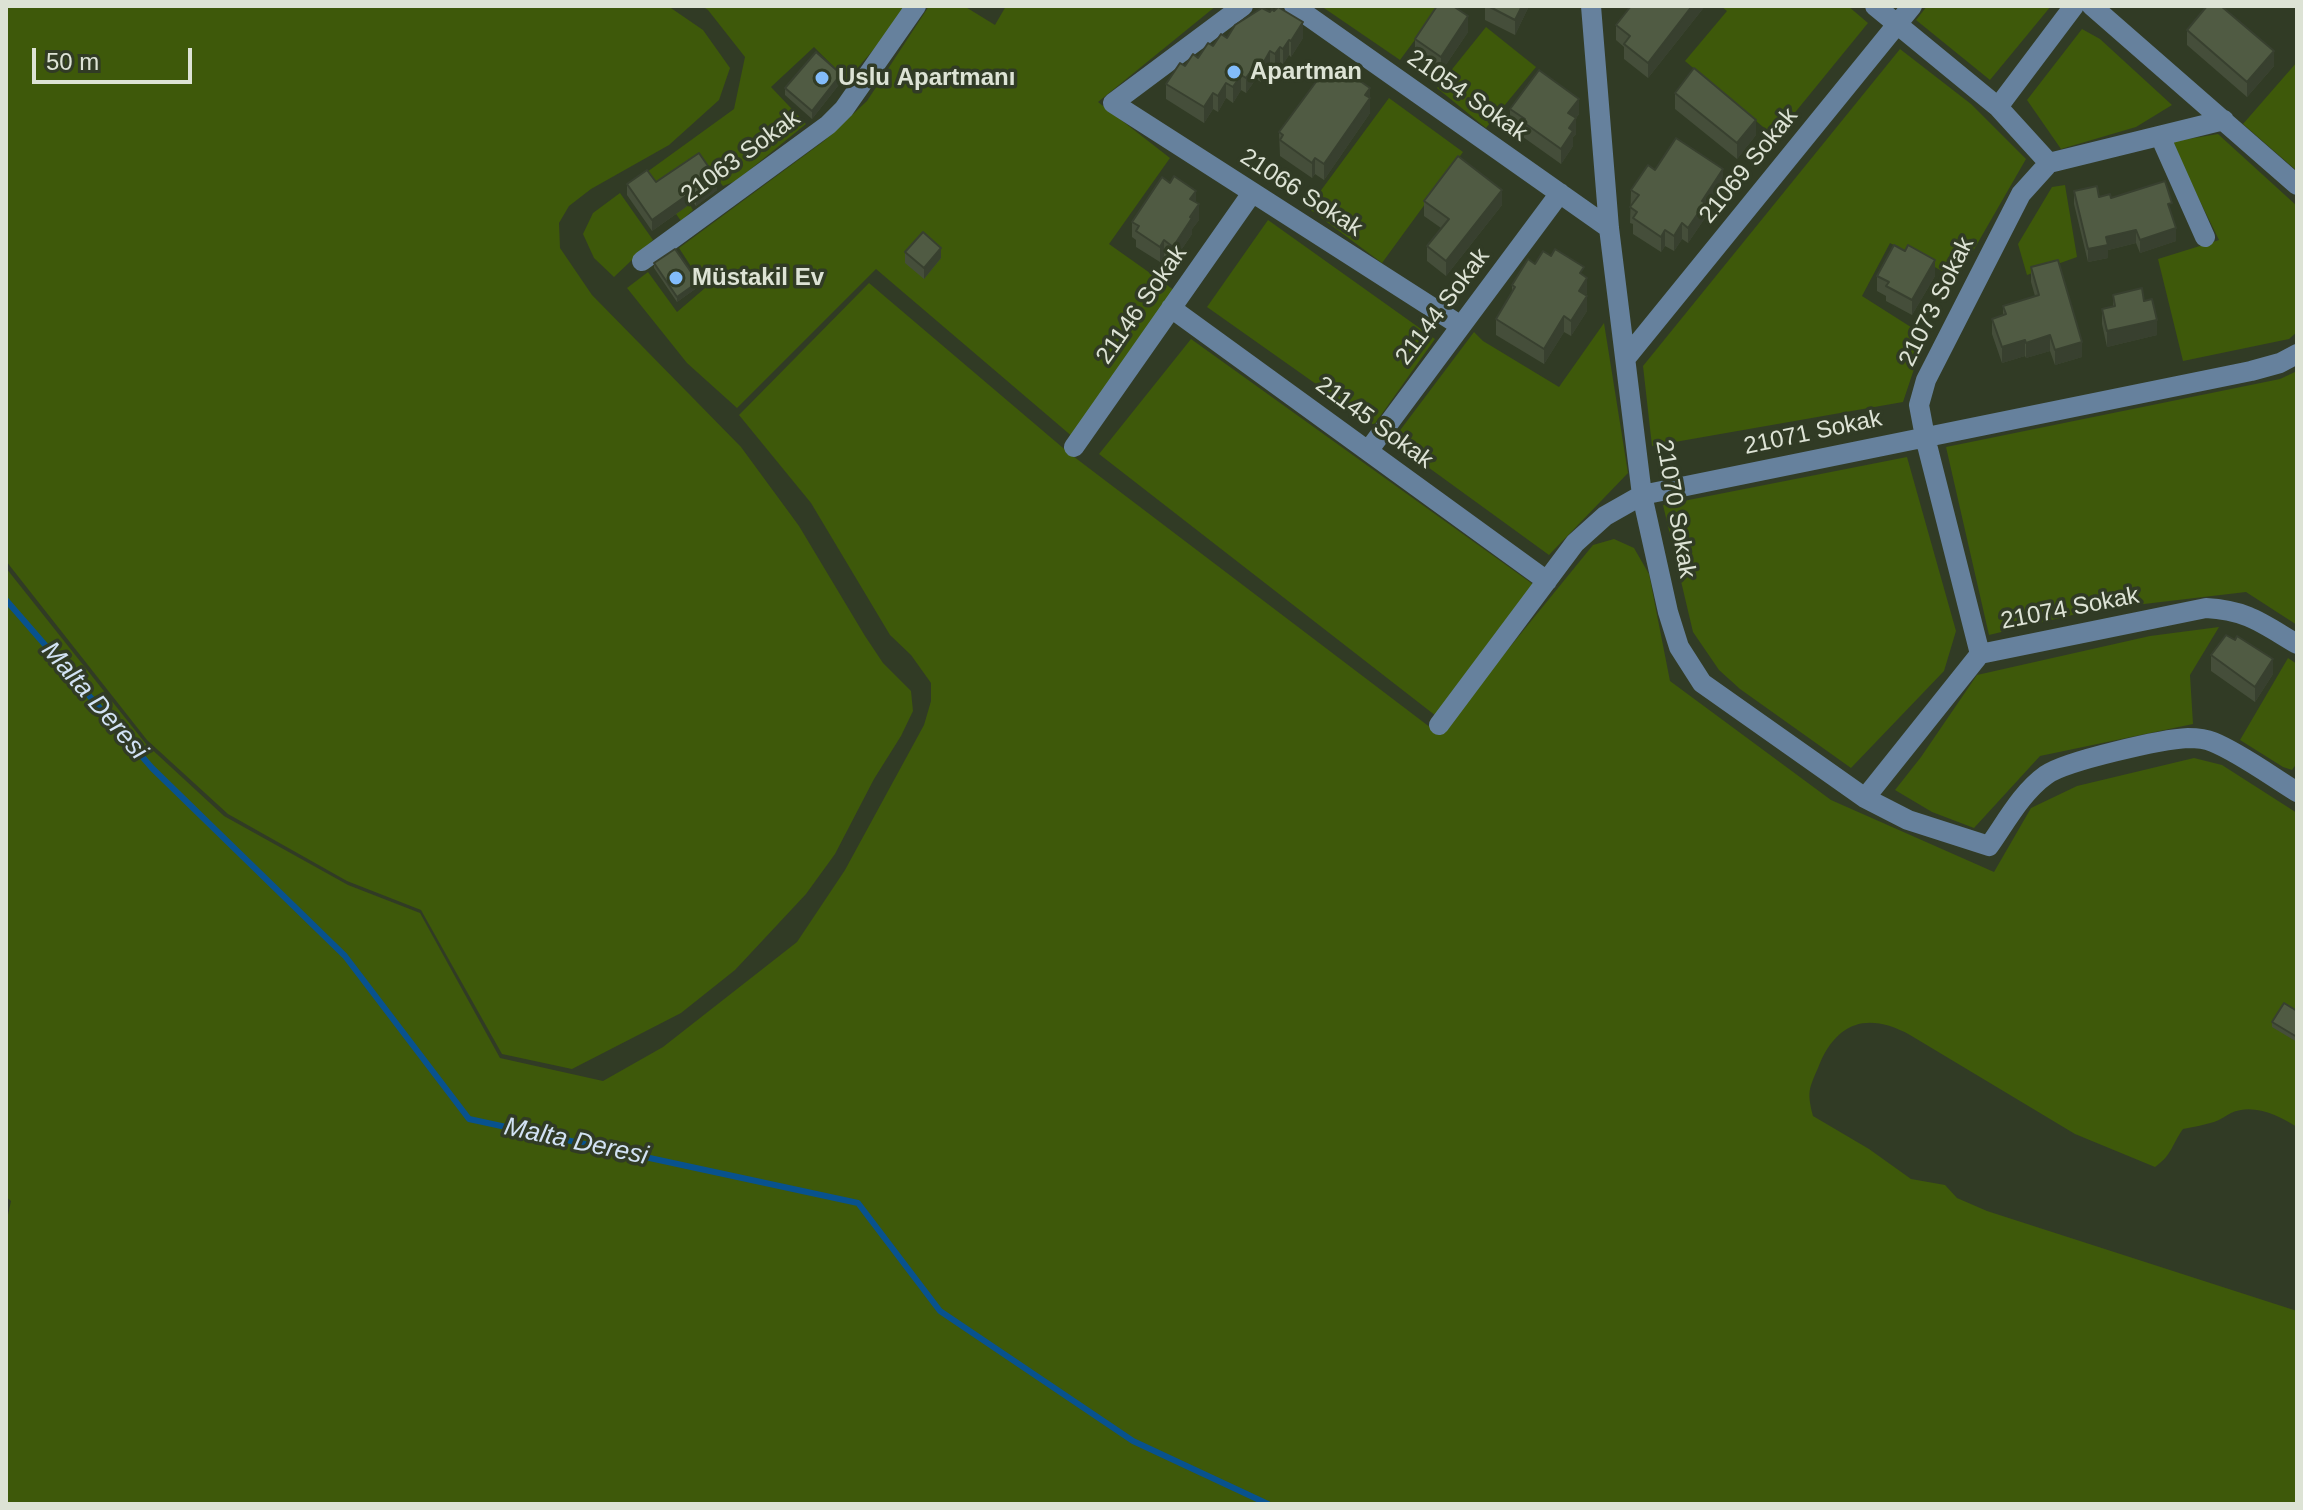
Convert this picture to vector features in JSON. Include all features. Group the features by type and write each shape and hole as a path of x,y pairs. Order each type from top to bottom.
{"street":[{"name":"21063 Sokak","path":"642,261 828,125 844,109 916,6"},
{"name":"21066 Sokak","path":"1243,6 1113,103 1461,326"},
{"name":"21054 Sokak","path":"1294,6 1609,228"},
{"name":"21070 Sokak","path":"1591,6 1609,228 1642,495 1675,635 1702,683 1865,798 1908,820 1989,846 2021,800 2049,773 2065,765 2166,741 2188,738 2211,740 2297,792"},
{"path":"1875,6 1998,107 2049,163 2224,120"},
{"name":"21069 Sokak","path":"1626,358 1912,6"},
{"path":"1998,107 2074,6"},
{"path":"2092,6 2297,185"},
{"path":"2160,136 2205,237"},
{"name":"21073 Sokak","path":"1980,654 1919,405 1926,380 2021,194 2049,163"},
{"name":"21146 Sokak","path":"1074,447 1252,193"},
{"name":"21144 Sokak","path":"1368,451 1560,193"},
{"name":"21145 Sokak","path":"1171,308 1547,581"},
{"name":"21071 Sokak","path":"1439,725 1575,543 1605,516 1642,495 2251,371 2280,363 2297,354"},
{"name":"21074 Sokak","path":"1865,798 1980,654 2206,608 2246,614 2297,644"}],"green space":[{"path":"6,6 668,6 703,30 730,68 719,100 669,145 591,189 569,206 559,223 560,248 592,295 741,447 799,526 883,663 911,691 913,711 835,854 806,894 735,970 681,1013 572,1069 502,1054 421,910 347,881 228,814 147,740 6,561"},
{"path":"702,6 905,6 888,33 847,80 814,47 771,87 806,124 736,181 723,186 698,155 671,174 693,210 681,221 647,172 734,109 745,57"},
{"path":"929,6 964,6 995,25 1006,6 1216,6 1098,102 1170,158 1109,244 1174,290 1074,438 876,269 737,408 687,363 627,288 648,272 677,312 705,288 679,248 824,141 867,101"},
{"path":"1321,6 1440,6 1400,60"},
{"path":"1721,6 1848,6 1868,23 1775,137 1685,61 1727,11"},
{"path":"1927,6 2051,6 1990,80 1916,20"},
{"path":"1486,27 1536,67 1486,128 1437,88"},
{"path":"2082,29 2100,39 2172,105 2136,127 2061,149 2027,100"},
{"path":"1900,49 1971,104 2026,159 1957,279 1890,243 1862,296 1925,336 1903,402 1652,446 1643,366"},
{"path":"2297,62 2297,171 2243,124"},
{"path":"1389,98 1463,152 1382,263 1308,208"},
{"path":"2218,134 2297,206 2297,332 2289,339 2183,361 2158,259 2219,240 2171,142"},
{"path":"2065,185 2077,257 2027,275 2018,244 2052,187"},
{"path":"620,193 653,240 614,277 594,258 583,234 593,213"},
{"path":"1268,220 1435,339 1374,425 1207,307"},
{"path":"869,283 1069,453 1439,734 1593,545 1614,539 1634,548 1649,574 1670,681 1831,800 1994,872 2031,808 2077,786 2194,758 2222,765 2297,813 2297,1127 2265,1112 2239,1110 2214,1122 2183,1129 2168,1154 2155,1167 2075,1134 1910,1035 1882,1024 1869,1023 1846,1029 1836,1037 1820,1063 1810,1100 1813,1116 1869,1149 1911,1179 1945,1185 1957,1198 1987,1211 2297,1311 2297,1504 6,1504 6,1224 11,1201 6,1197 6,568 146,744 224,816 348,885 420,913 500,1058 603,1081 663,1047 797,942 845,870 924,725 931,701 931,683 911,655 890,635 811,503 739,415"},
{"path":"1604,323 1628,473 1549,555 1392,441 1474,332 1483,341 1559,387"},
{"path":"1191,339 1534,585 1436,716 1099,454"},
{"path":"2297,371 2297,625 2246,592 2093,610 1989,635 1946,447 2280,379"},
{"path":"1907,457 1956,631 1944,671 1851,768 1740,689 1719,670 1693,632 1663,505"},
{"path":"2219,627 2190,675 2193,724 2040,756 1974,828 1932,812 1895,790 1977,675 2150,636"},
{"path":"2288,658 2297,664 2297,763 2292,770 2240,740"}],"building":[{"path":"1437,6 1453,6 1468,16 1441,57 1415,39"},
{"path":"1488,6 1522,6 1515,20"},
{"path":"1631,6 1692,6 1648,63 1624,44 1630,36 1616,25"},
{"path":"2207,6 2221,6 2274,51 2247,82 2187,30"},
{"name":"Apartman","path":"1278,7 1303,22 1291,41 1275,54 1270,51 1261,67 1256,64 1246,78 1241,75 1233,87 1226,83 1218,96 1213,93 1204,107 1166,84 1180,63 1185,66 1193,54 1198,58 1208,43 1213,46 1221,34 1227,38 1235,25 1262,8 1270,12"},
{"path":"816,52 841,74 812,111 785,88"},
{"name":"Apartman","path":"1337,65 1370,88 1365,95 1370,98 1324,164 1315,158 1312,163 1280,140 1283,135 1279,132 1327,67 1332,71"},
{"path":"1694,68 1756,120 1737,143 1675,93"},
{"path":"1539,70 1579,99 1568,113 1576,118 1569,128 1573,131 1561,149 1510,109"},
{"path":"1676,138 1723,169 1688,228 1682,223 1674,236 1665,230 1661,237 1633,218 1637,212 1630,207 1639,195 1631,190 1648,165 1655,170"},
{"path":"699,153 717,179 696,195 693,191 652,220 627,184 647,170 656,182"},
{"path":"1458,156 1502,190 1446,261 1427,246 1449,219 1424,201"},
{"path":"1174,176 1196,191 1190,199 1199,204 1173,247 1164,240 1160,247 1136,231 1139,226 1132,222 1162,177 1170,183"},
{"path":"2165,181 2176,228 2140,240 2136,230 2106,237 2108,245 2088,249 2074,191 2097,186 2099,197 2110,194 2111,198"},
{"path":"923,232 941,248 924,268 905,252"},
{"path":"1894,245 1905,251 1908,245 1935,260 1912,300 1886,286 1889,282 1877,276"},
{"name":"Müstakil Ev","path":"675,249 698,282 677,297 654,263"},
{"path":"1555,249 1584,267 1580,273 1587,278 1579,291 1587,296 1571,321 1564,316 1544,349 1496,319 1528,259 1535,264 1543,251 1551,256"},
{"path":"2058,260 2082,342 2055,350 2050,335 2002,347 1992,319 2006,314 2003,306 2039,295 2031,267"},
{"path":"2142,288 2144,301 2152,299 2157,320 2107,331 2102,309 2115,306 2113,295"},
{"path":"2226,635 2235,640 2237,636 2273,659 2255,687 2211,655"},
{"path":"2284,1003 2297,1011 2297,1037 2272,1022"}],"waterway":[{"name":"Malta Deresi","path":"6,600 152,768 345,956 469,1119 858,1203 940,1311 1133,1441 1268,1504"}],"place":[{"name":"Apartman","path":"1234,72"},
{"name":"Uslu Apartmanı","path":"822,78"},
{"name":"Müstakil Ev","path":"676,278"}]}
